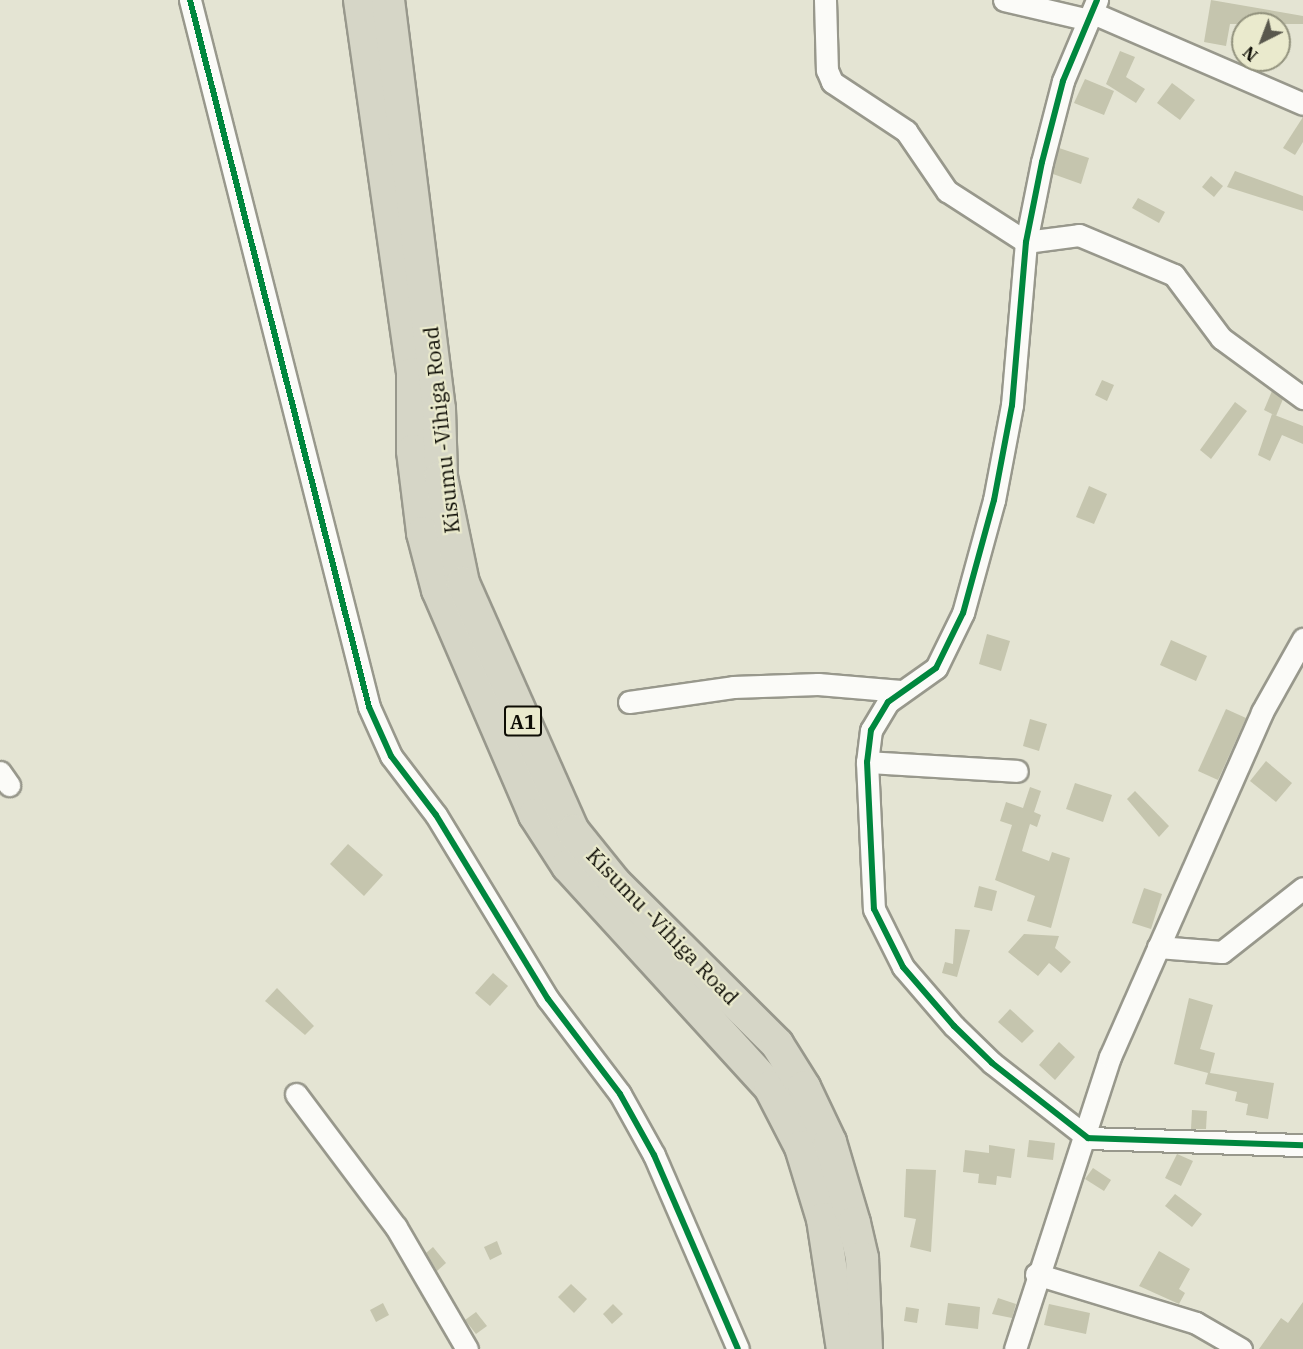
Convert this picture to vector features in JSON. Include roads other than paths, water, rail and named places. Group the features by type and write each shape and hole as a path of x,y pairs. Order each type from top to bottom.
{"highway":[{"name":"Kisumu -Vihiga Road","path":"360,0 413,374 413,451 423,533 438,590 535,815 568,866 770,1087 801,1147 823,1219 843,1349"},
{"name":"Kisumu -Vihiga Road","path":"388,0 435,374 441,477 464,583 573,831 614,882 777,1044 804,1087 830,1142 851,1211 862,1258 866,1349"}],"street":[{"path":"190,0 369,707 391,756 436,815 548,999 620,1094 654,1155 738,1349"},
{"path":"825,0 827,70 832,82 906,131 947,191 1026,242 1079,235 1174,275 1221,338 1303,398"},
{"path":"1004,0 1093,11 1303,104"},
{"path":"1093,11 1063,81 1026,242 1012,405 975,572 944,657 901,691 871,730 867,762 870,885 883,933 922,991 961,1034 1088,1138 1303,1145"},
{"path":"1015,1349 1036,1274 1088,1138 1110,1057 1262,712 1303,639"},
{"path":"629,702 743,686 818,684 901,691"},
{"path":"867,762 1017,771"},
{"path":"1158,947 1222,952 1303,888"},
{"path":"296,1094 396,1227 467,1349"},
{"path":"1036,1274 1196,1323 1241,1349"}]}
